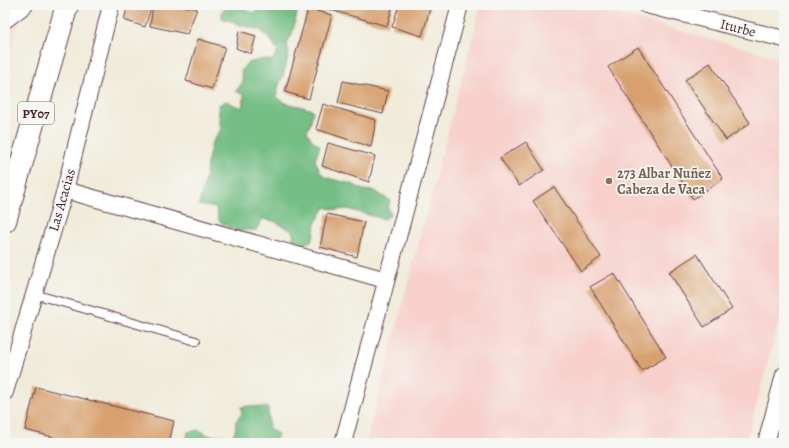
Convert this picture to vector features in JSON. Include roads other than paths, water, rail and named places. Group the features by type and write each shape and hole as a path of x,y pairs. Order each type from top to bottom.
{"highway":[{"name":"PY07","path":"5,222 67,5"}],"street":[{"path":"5,20 25,5"},
{"name":"Las Acacias","path":"5,392 65,190 111,5"},
{"path":"343,443 460,5"},
{"name":"Iturbe","path":"646,5 784,39"},
{"path":"65,190 386,280"},
{"path":"766,443 782,392 784,375"}],"lane":[{"path":"34,294 196,341"}],"place":[{"name":"273 Albar Nuñez Cabeza de Vaca","path":"609,181"}]}
